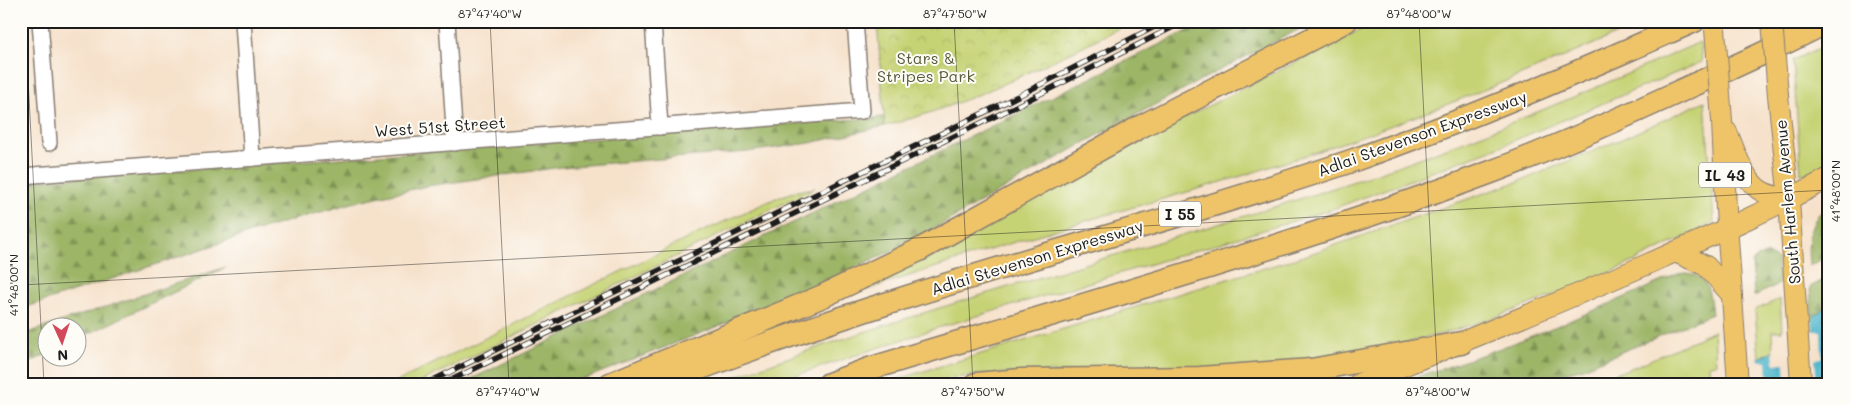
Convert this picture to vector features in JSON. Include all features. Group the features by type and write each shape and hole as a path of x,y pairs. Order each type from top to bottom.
{"highway":[{"path":"610,384 823,296 919,250 1138,128 1346,21"},
{"name":"Adlai Stevenson Expressway","path":"658,384 757,347 898,300 1250,194 1360,157 1529,94 1694,21"},
{"path":"829,384 869,370 1253,254 1431,194 1609,124 1735,67 1829,21"},
{"path":"976,384 1021,380 1200,378 1311,370 1461,343"}],"main road":[{"name":"IL 43","path":"1714,21 1738,384"},
{"name":"South Harlem Avenue","path":"1772,21 1789,200 1801,384"},
{"path":"1722,121 1747,177 1764,193 1789,200"},
{"path":"1358,384 1461,343 1675,252 1789,200 1829,178"},
{"path":"1675,252 1706,266 1732,295"}],"street":[{"path":"40,21 49,143"},
{"path":"243,21 252,158"},
{"path":"447,21 455,143"},
{"path":"653,21 660,127"},
{"name":"West 51st Street","path":"21,176 862,112 855,21"}],"green space":[{"name":"Stars & Stripes Park","path":"877,21 1133,21 1012,80 950,106 885,126"},
{"path":"1208,21 1315,21 1082,144 909,243 816,285 714,328 571,384 461,384"},
{"path":"1378,21 1646,21 1494,86 1340,144 1235,178 1022,240 866,290 865,287 942,249 1186,117"},
{"path":"1700,42 1702,62 1496,148 1327,211 934,329 770,384 715,384 789,357 939,308 1240,218 1364,178 1510,123"},
{"path":"1829,44 1829,168 1801,174 1793,60"},
{"path":"1705,101 1714,223 1612,272 1493,318 1445,333 1378,350 1263,368 985,374 909,384 885,383 1304,256 1528,178 1624,138"},
{"path":"884,117 885,126 810,143 747,152 561,167 427,186 359,201 272,226 21,309 21,182"},
{"path":"815,188 416,384 392,384 697,234 776,198 797,191"},
{"path":"1829,203 1829,256 1809,266 1808,247 1810,232 1817,217"},
{"path":"1766,254 1777,260 1779,284 1754,296 1752,263 1757,257"},
{"path":"226,267 88,334 88,318 72,318"},
{"path":"1687,273 1701,278 1705,283 1712,314 1583,368 1525,384 1392,384 1501,348 1678,274"},
{"path":"1829,277 1829,304 1812,317 1810,287"},
{"path":"1780,299 1782,331 1772,331 1773,351 1759,358 1755,310"},
{"path":"38,329 38,358 21,367 21,335"},
{"path":"1714,331 1716,364 1709,365 1710,380 1707,380 1707,384 1682,379 1664,384 1588,384 1641,364"}],"water":[{"path":"1829,304 1829,384 1707,384 1773,351"}],"pier":[{"path":"1812,314 1813,331 1821,331 1822,357 1815,360 1817,384 1786,384 1785,363 1774,364 1773,348"},
{"path":"1758,355 1759,361 1767,361 1768,384 1707,384 1707,381"}],"railway":[{"path":"425,384 1006,102 1166,21"},
{"path":"443,384 1010,109 1185,21"}]}
